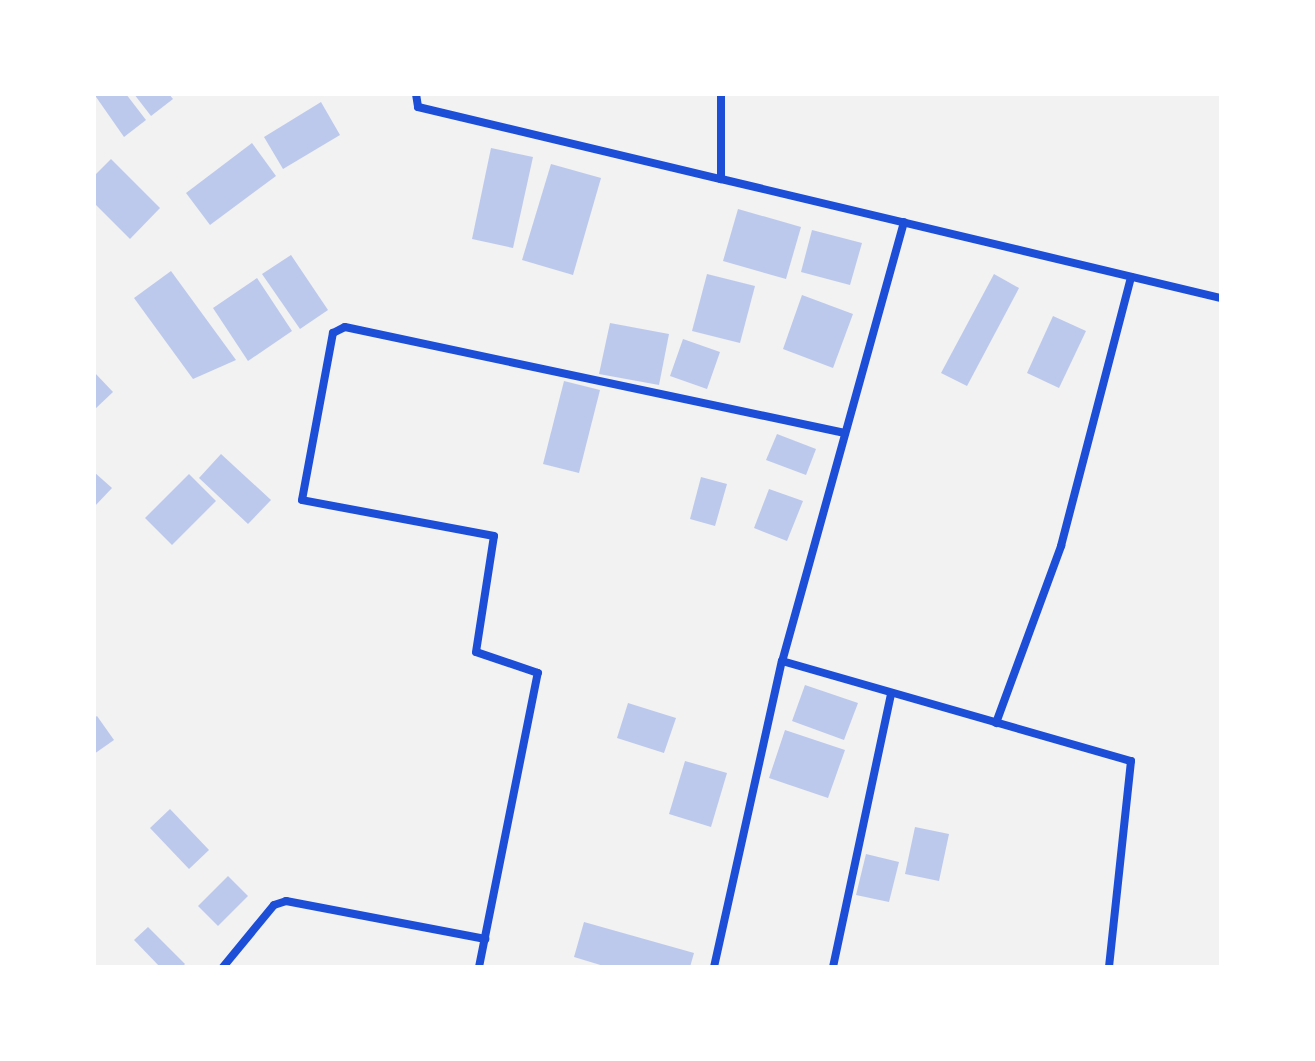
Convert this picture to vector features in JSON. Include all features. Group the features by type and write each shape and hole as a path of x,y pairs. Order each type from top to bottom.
{"street":[{"path":"416,94 418,107 1221,298"},
{"path":"721,94 721,179"},
{"path":"714,967 782,661 904,222"},
{"path":"996,723 1061,546 1131,277"},
{"path":"479,967 538,673 476,652 494,536 302,500 333,333 345,327 376,333 845,433"},
{"path":"782,661 1131,761 1109,967"},
{"path":"833,967 891,693"},
{"path":"223,967 286,901 485,939"}],"building":[{"path":"94,94 126,94 146,120 124,137"},
{"path":"134,94 169,94 173,99 151,116"},
{"path":"321,102 340,135 283,169 264,137"},
{"path":"252,143 276,176 210,225 186,193"},
{"path":"491,148 533,157 513,248 472,239"},
{"path":"111,159 160,208 130,239 94,203 94,176"},
{"path":"551,164 601,178 573,275 522,260"},
{"path":"738,209 801,227 786,279 723,261"},
{"path":"812,230 862,243 850,285 801,272"},
{"path":"291,255 328,310 300,329 262,274"},
{"path":"171,271 236,360 193,379 134,298"},
{"path":"707,274 755,286 740,343 692,331"},
{"path":"994,274 1019,288 967,386 941,373"},
{"path":"257,278 292,331 248,361 213,308"},
{"path":"802,295 853,314 833,368 783,349"},
{"path":"1053,316 1086,331 1059,388 1027,373"},
{"path":"610,323 669,334 659,385 599,374"},
{"path":"683,339 720,352 707,389 670,376"},
{"path":"94,372 113,392 94,410"},
{"path":"564,381 600,390 579,473 543,464"},
{"path":"777,434 816,449 806,475 766,460"},
{"path":"221,454 271,500 248,524 199,478"},
{"path":"94,472 112,488 94,507"},
{"path":"189,474 216,501 172,545 145,518"},
{"path":"701,477 727,484 715,526 690,519"},
{"path":"769,489 803,501 787,541 754,528"},
{"path":"805,685 858,703 844,740 792,721"},
{"path":"628,703 676,718 664,753 617,738"},
{"path":"97,716 114,740 94,754 94,718"},
{"path":"785,730 845,750 828,798 769,778"},
{"path":"685,761 727,773 711,827 669,814"},
{"path":"170,809 209,850 189,869 150,828"},
{"path":"915,827 949,834 939,881 905,874"},
{"path":"866,854 899,862 889,902 856,895"},
{"path":"228,876 248,896 218,926 198,906"},
{"path":"584,922 694,953 690,967 607,967 574,957"},
{"path":"148,927 185,964 182,967 160,967 134,940"}]}
